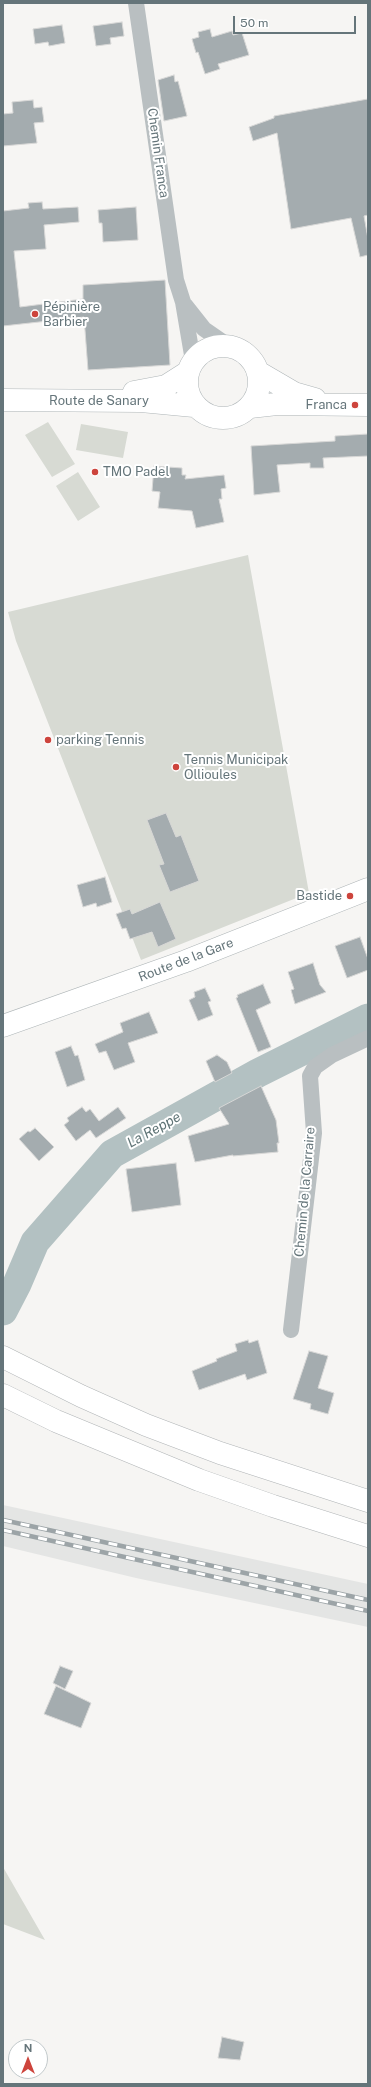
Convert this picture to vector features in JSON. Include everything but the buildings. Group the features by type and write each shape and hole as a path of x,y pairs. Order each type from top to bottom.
{"main road":[{"name":"Route de Sanary","path":"3,391 140,392 166,386 190,366 200,354 210,348 222,346 230,347 244,353 253,362 258,372 294,393 359,405"},
{"path":"190,366 186,383 188,395 194,406"},
{"path":"250,407 257,397 260,385 258,372"},
{"name":"Route de Sanary","path":"3,400 141,401 194,406 204,414 216,419 228,419 240,415 250,407 277,404 359,405"},
{"name":"Route de la Gare","path":"3,1026 186,961 368,889"},
{"path":"3,1357 81,1396 146,1425 220,1453 368,1501"},
{"path":"3,1395 56,1421 199,1480 273,1506 368,1536"}],"street":[{"name":"Chemin Franca","path":"136,3 176,280 183,302 190,366"},
{"name":"Chemin Franca","path":"183,302 204,329 230,347"},
{"name":"Chemin de la Carraire","path":"291,1330 314,1133 310,1076 319,1064 332,1055 368,1038"}],"shaded area":[{"path":"48,422 75,464 52,477 25,435"},
{"path":"81,424 128,432 123,458 76,450"},
{"path":"78,472 100,507 78,521 56,486"},
{"name":"Tennis Municipak Ollioules","path":"248,555 309,893 141,960 16,641 8,612"},
{"path":"3,1505 368,1584 368,1627 136,1578 3,1546"},
{"path":"3,1867 45,1940 3,1924"}],"waterway":[{"name":"La Reppe","path":"3,1311 17,1284 35,1242 112,1154 258,1073 368,1018"}],"railway":[{"path":"3,1520 368,1600"},
{"path":"3,1530 368,1611"}],"place":[{"name":"Pépinière Barbier","path":"35,314"},
{"name":"Franca","path":"355,405"},
{"name":"TMO Padel","path":"95,472"},
{"name":"parking Tennis","path":"48,740"},
{"name":"Tennis Municipak Ollioules","path":"176,767"},
{"name":"Bastide","path":"350,896"}]}
